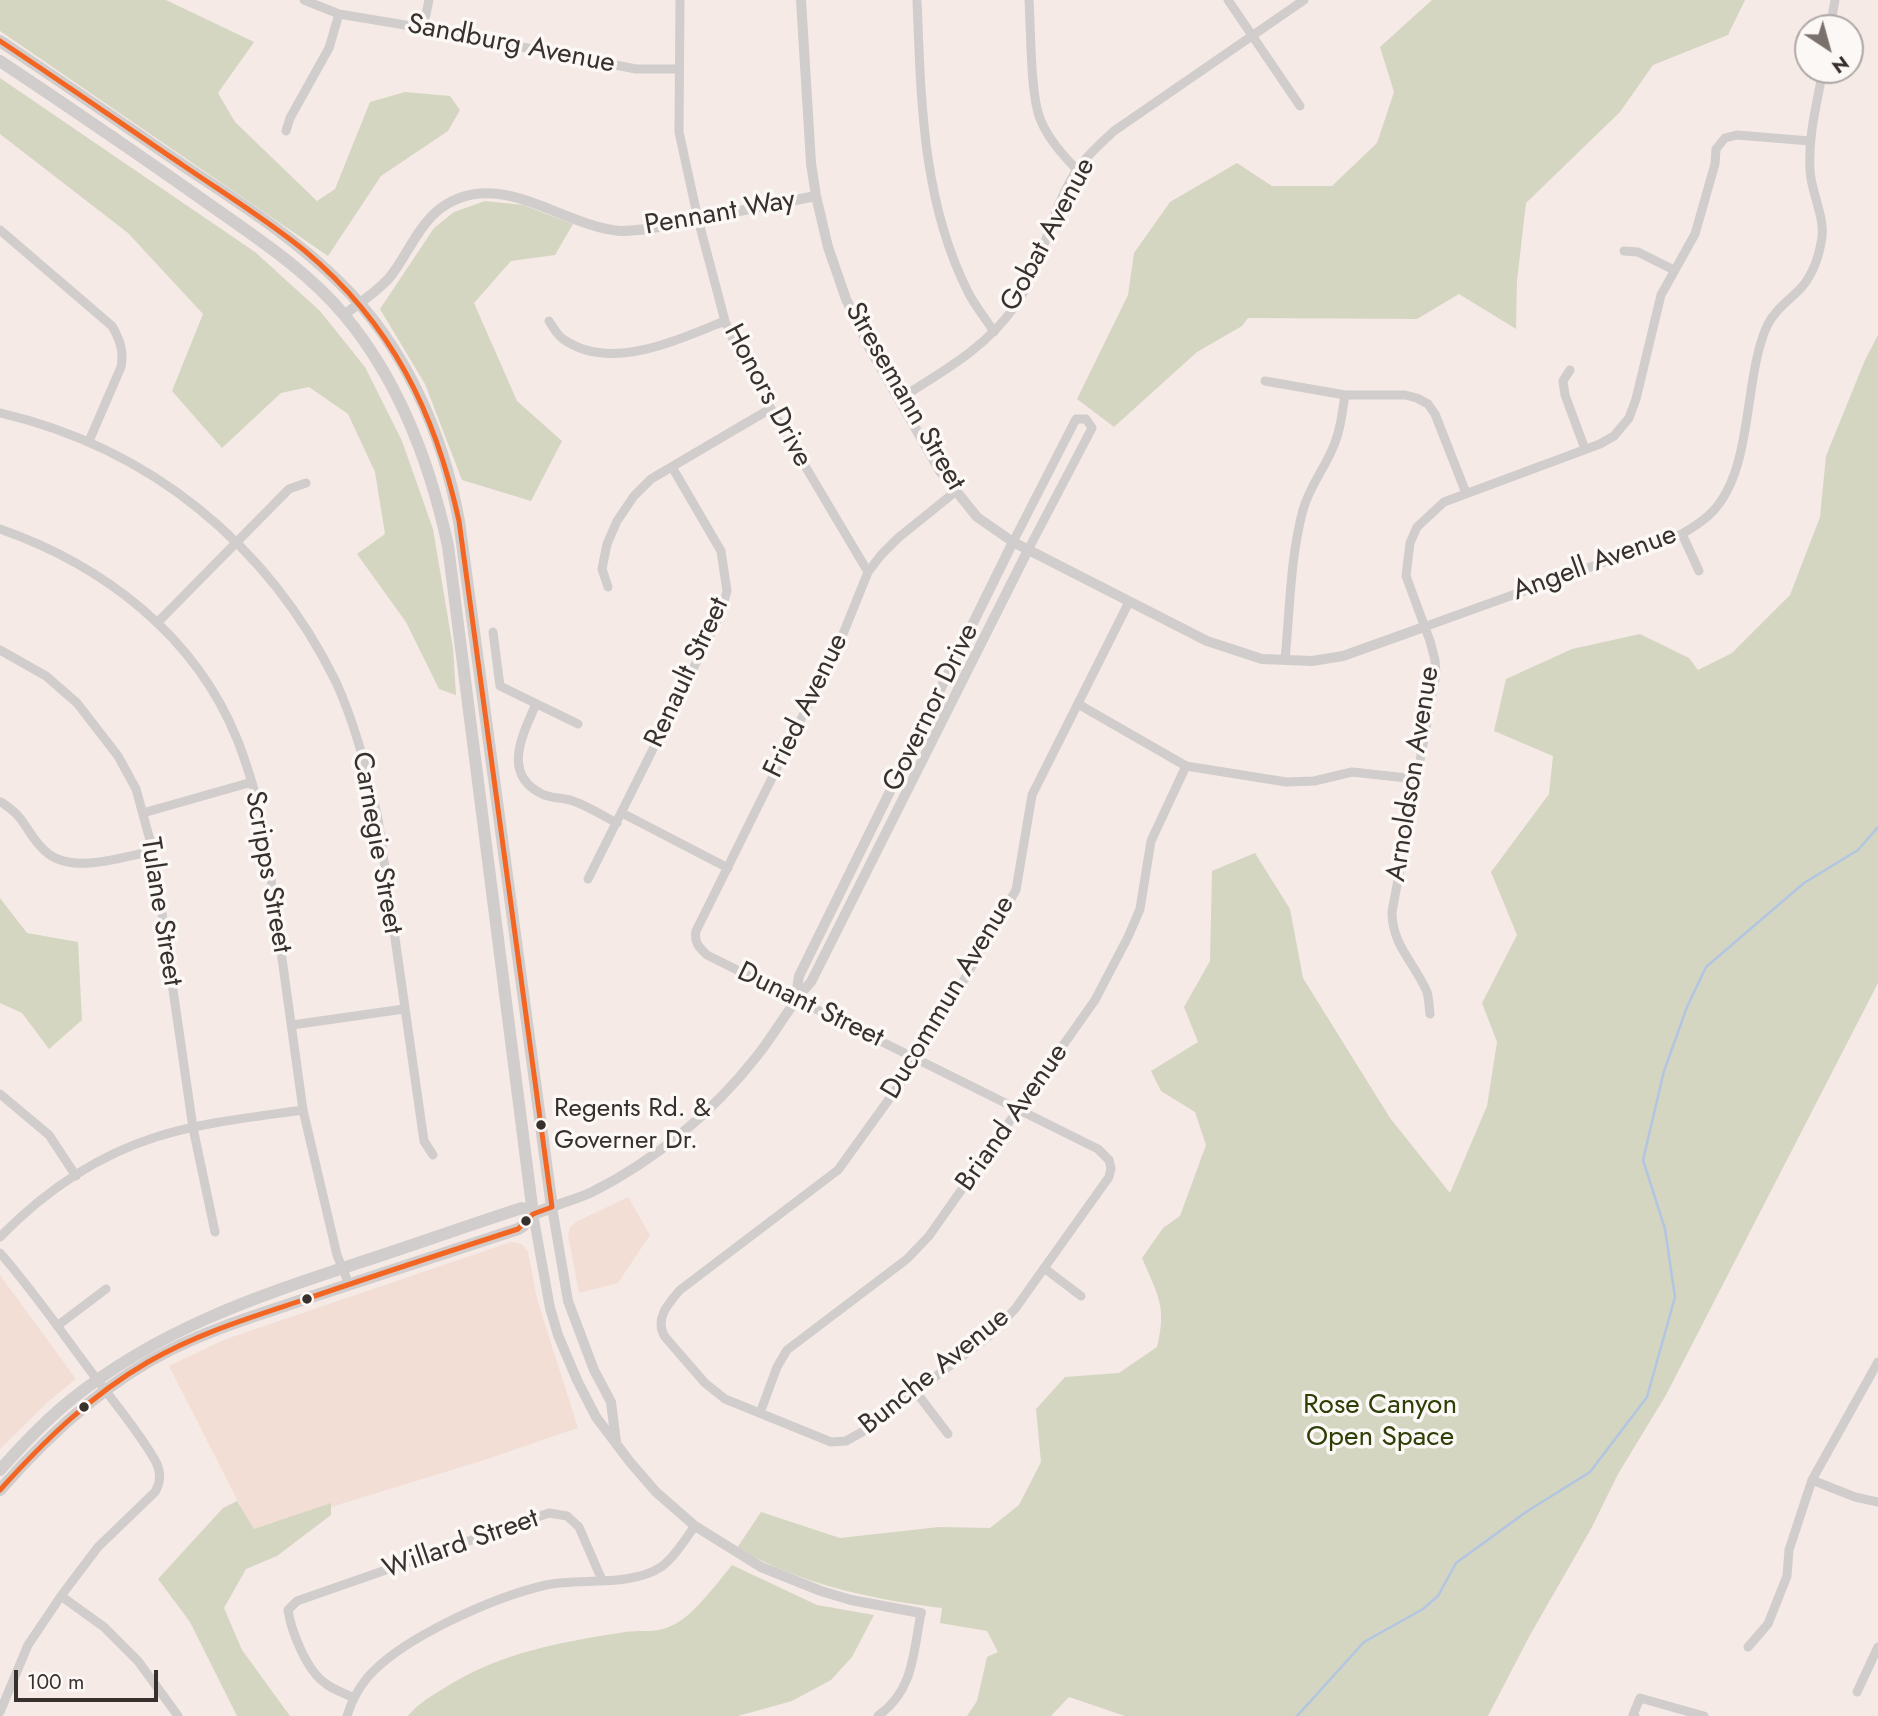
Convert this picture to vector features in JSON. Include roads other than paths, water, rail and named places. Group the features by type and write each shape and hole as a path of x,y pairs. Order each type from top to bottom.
{"main road":[{"path":"0,41 274,227 319,264 359,303 403,367 427,412 439,440 456,503 552,1208"},
{"path":"0,61 262,242 306,278 344,315 374,355 408,416 429,475 448,546 533,1214"},
{"name":"Governor Drive","path":"0,1470 69,1400 141,1352 221,1311 522,1208 533,1214"},
{"name":"Governor Drive","path":"0,1490 49,1436 106,1391 149,1362 194,1339 523,1226 533,1214 552,1208"}],"street":[{"name":"Sandburg Avenue","path":"304,0 339,14 636,69 679,69"},
{"path":"424,28 429,0"},
{"name":"Honors Drive","path":"680,0 679,132 698,219 725,321 741,358 868,572"},
{"name":"Stresemann Street","path":"801,0 811,163 828,247 846,299 870,349 940,471 977,517 1013,542 1129,602 1216,645 1262,659 1312,661 1343,656 1424,626"},
{"path":"916,0 926,156 937,209 950,250 969,293 994,332"},
{"path":"1029,0 1035,99 1040,120 1059,152 1077,170"},
{"path":"1228,0 1300,106"},
{"name":"Gobat Avenue","path":"899,399 966,357 994,332 1015,306 1033,276 1067,188 1094,149 1114,131 1304,0"},
{"path":"286,131 290,118 329,48 339,14"},
{"name":"Angell Avenue","path":"1424,626 1682,534 1712,513 1727,493 1736,470 1767,326 1777,309 1801,288 1815,264 1822,240 1821,218 1811,186 1810,141 1820,84"},
{"name":"Arnoldson Avenue","path":"1430,1014 1427,993 1392,927 1392,912 1436,674 1435,660 1406,576 1410,543 1417,527 1444,502 1614,436 1629,418 1636,399 1661,295 1695,234 1715,164 1716,149 1725,138 1737,135 1810,141"},
{"name":"Pennant Way","path":"344,315 391,276 428,221 441,208 477,194 512,196 619,230 647,229 816,196"},
{"path":"0,230 112,327 120,341 121,367 89,441"},
{"path":"1624,251 1639,252 1674,270"},
{"path":"550,321 561,338 581,348 630,353 658,347 725,321"},
{"path":"1570,370 1563,381 1565,395 1585,449"},
{"path":"1265,381 1345,394 1405,395 1428,404 1435,414 1466,493"},
{"path":"1285,659 1295,544 1310,489 1339,432 1345,394"},
{"path":"608,587 602,569 607,544 617,521 634,496 651,479 770,408"},
{"name":"Carnegie Street","path":"0,413 51,426 144,468 200,509 236,542 272,582 310,635 336,684 367,768 378,819 424,1141 433,1155"},
{"name":"Governor Drive","path":"552,1208 591,1192 627,1172 675,1139 741,1076 760,1053 795,999 811,982 1092,428 1086,419 1076,419 1013,542 915,746 799,976 795,999"},
{"name":"Renault Street","path":"588,879 720,615 727,590 721,551 672,467"},
{"path":"157,622 289,489 306,483"},
{"name":"Fried Avenue","path":"698,947 696,931 841,639 868,572 898,538 955,492"},
{"name":"Scripps Street","path":"0,529 39,543 75,561 112,584 157,622 191,660 237,737 263,821 303,1110 337,1255 349,1284"},
{"path":"1682,534 1699,571"},
{"name":"Ducommun Avenue","path":"760,1413 724,1399 705,1383 665,1337 660,1329 660,1318 680,1290 838,1170 918,1059 1016,890 1032,795 1129,602"},
{"path":"493,632 500,686 578,724"},
{"name":"Tulane Street","path":"0,650 46,676 77,703 118,755 136,789 153,851 192,1128 215,1232"},
{"path":"536,704 520,740 517,756 520,769 529,785 541,794 573,800 617,823"},
{"path":"1078,704 1186,766 1286,782 1314,781 1352,772 1416,779"},
{"name":"Briand Avenue","path":"760,1413 777,1367 787,1350 907,1259 929,1236 1095,1000 1140,909 1152,841 1186,766"},
{"path":"143,813 252,782"},
{"path":"1,802 17,812 43,850 59,861 79,865 153,851"},
{"path":"622,813 728,868"},
{"name":"Dunant Street","path":"698,947 707,955 1098,1149 1109,1160"},
{"path":"292,1025 404,1009"},
{"path":"0,1094 49,1135 76,1176"},
{"path":"0,1237 44,1196 129,1148 192,1128 303,1110"},
{"name":"Bunche Avenue","path":"760,1413 831,1442 846,1441 862,1432 988,1337 1015,1309 1109,1177 1109,1160"},
{"path":"552,1208 568,1301 594,1370 611,1402 616,1441"},
{"path":"533,1214 544,1279 558,1335 596,1417 656,1492 695,1526 738,1555 792,1581 850,1600 921,1613 906,1683 895,1701 878,1716"},
{"path":"0,1253 27,1284 106,1391 156,1462 160,1475 160,1484 155,1492 98,1547 61,1596 28,1645 0,1712"},
{"path":"1044,1268 1081,1296"},
{"path":"57,1326 106,1289"},
{"path":"1748,1647 1768,1624 1787,1576 1789,1550 1812,1480 1878,1362"},
{"path":"916,1392 948,1434"},
{"path":"1812,1480 1855,1497 1878,1502"},
{"name":"Willard Street","path":"355,1698 324,1683 310,1669 290,1624 288,1610 297,1601 549,1513 567,1516 579,1527 603,1580"},
{"path":"347,1716 366,1679 384,1662 420,1638 455,1619 546,1585 643,1575 661,1567 695,1526"},
{"path":"61,1596 104,1627 138,1661 178,1716"},
{"path":"1857,1692 1878,1647"},
{"path":"1635,1716 1633,1715 1640,1698 1704,1716"}],"waterway":[{"path":"1297,1716 1364,1642 1423,1609 1438,1596 1456,1563 1526,1512 1590,1472 1647,1397 1675,1297 1665,1229 1643,1160 1664,1071 1687,1007 1706,967 1804,883 1858,850 1878,827"}],"place":[{"name":"Regents Rd. & Governer Dr.","path":"541,1125"}],"park label":[{"name":"Rose Canyon Open Space","path":"1380,1422"}]}
